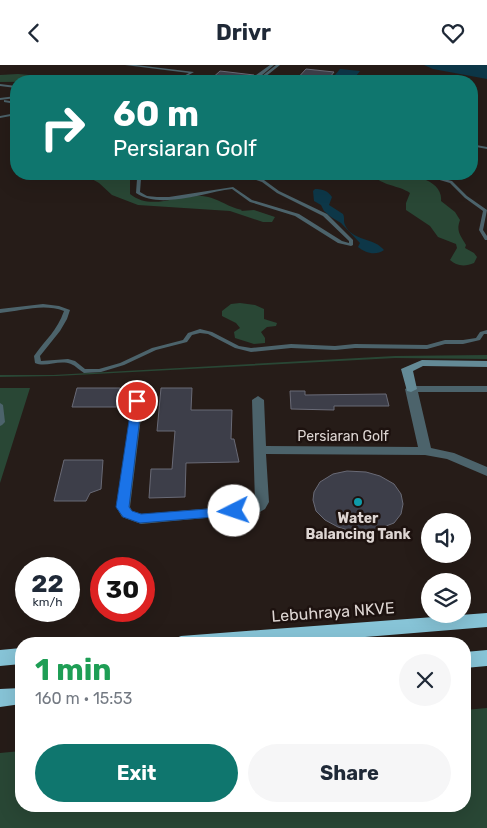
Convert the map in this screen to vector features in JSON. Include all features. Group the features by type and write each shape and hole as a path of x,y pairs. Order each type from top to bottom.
{"highway":[{"name":"Lebuhraya NKVE","path":"270,637 487,620"},
{"path":"0,658 15,657"},
{"path":"471,659 487,658"},
{"path":"0,697 15,696"}],"street":[{"path":"425,451 407,369 422,363 487,364"},
{"path":"411,389 487,389"},
{"path":"137,401 122,507 127,514 140,519 253,510 260,507 262,502 258,400"},
{"name":"Persiaran Golf","path":"261,450 425,451 450,456 487,472"}],"lane":[{"path":"126,65 192,72 187,75"},
{"path":"258,75 272,65"},
{"path":"266,75 278,65"},
{"path":"139,180 138,193 143,198 158,199 233,188 251,201 297,215 340,242 351,245 352,241 325,215 278,192 260,180"},
{"path":"447,180 451,181 466,197 486,211 481,230 487,239"},
{"path":"0,311 40,305 57,305 67,310 57,334 42,347 37,355 38,363 50,364 65,360 76,362 84,371 100,371 122,364 154,349 185,341 190,334 200,331 210,333 237,347 251,349 291,346 335,348 355,346 427,347 445,342 463,343 478,339 482,333 487,332"},
{"path":"0,405 2,422 0,425"}],"green space":[{"path":"18,74 29,75 10,75 10,82 0,82 0,75"},
{"path":"94,180 130,180 130,194 138,199 155,202 190,196 205,196 241,211 254,210 275,217 272,222 263,222 230,211 138,205 112,195"},
{"path":"379,180 425,180 434,185 440,192 441,201 455,212 460,220 460,236 466,245 465,248 477,257 474,263 461,265 455,264 450,260 457,248 456,244 438,237 430,226 406,210 406,203 410,193"},
{"path":"231,304 255,305 264,309 264,319 277,323 276,326 267,327 261,332 265,338 265,343 254,344 235,338 234,332 240,328 236,323 222,316 222,311"},
{"path":"487,355 487,359 395,358 57,376 0,377 0,375 53,375 395,356"},
{"path":"0,388 30,388 0,483"},
{"path":"487,708 487,828 0,828 0,753 15,752 15,812 471,812 471,709"}],"water":[{"path":"424,65 487,65 487,79 478,77 478,75 465,75 433,69"},
{"path":"340,69 360,71 357,75 335,75"},
{"path":"315,189 325,191 332,197 329,205 343,214 344,224 348,230 358,237 375,243 384,250 378,253 371,253 358,247 360,243 341,223 331,217 324,211 321,205 314,201 313,191"}],"building":[{"path":"306,69 334,72 332,75 300,75"},
{"path":"220,71 254,75 216,75"},
{"path":"77,388 120,388 117,407 72,407"},
{"path":"161,388 192,388 191,410 232,410 231,439 234,439 239,462 186,463 185,497 149,498 151,469 172,469 175,431 157,431"},
{"path":"290,391 305,391 305,395 386,394 389,406 334,406 334,410 291,409"},
{"path":"64,460 103,460 101,489 90,493 86,501 54,501"},
{"name":"Water Balancing Tank","path":"347,471 366,472 380,476 394,484 401,494 403,504 401,514 394,523 370,532 354,532 325,520 316,511 313,500 314,492 320,482 333,474"}],"place":[{"name":"Water Balancing Tank","path":"358,502"}],"route":[{"path":"137,401 122,507 127,514 140,519 234,511"}]}
